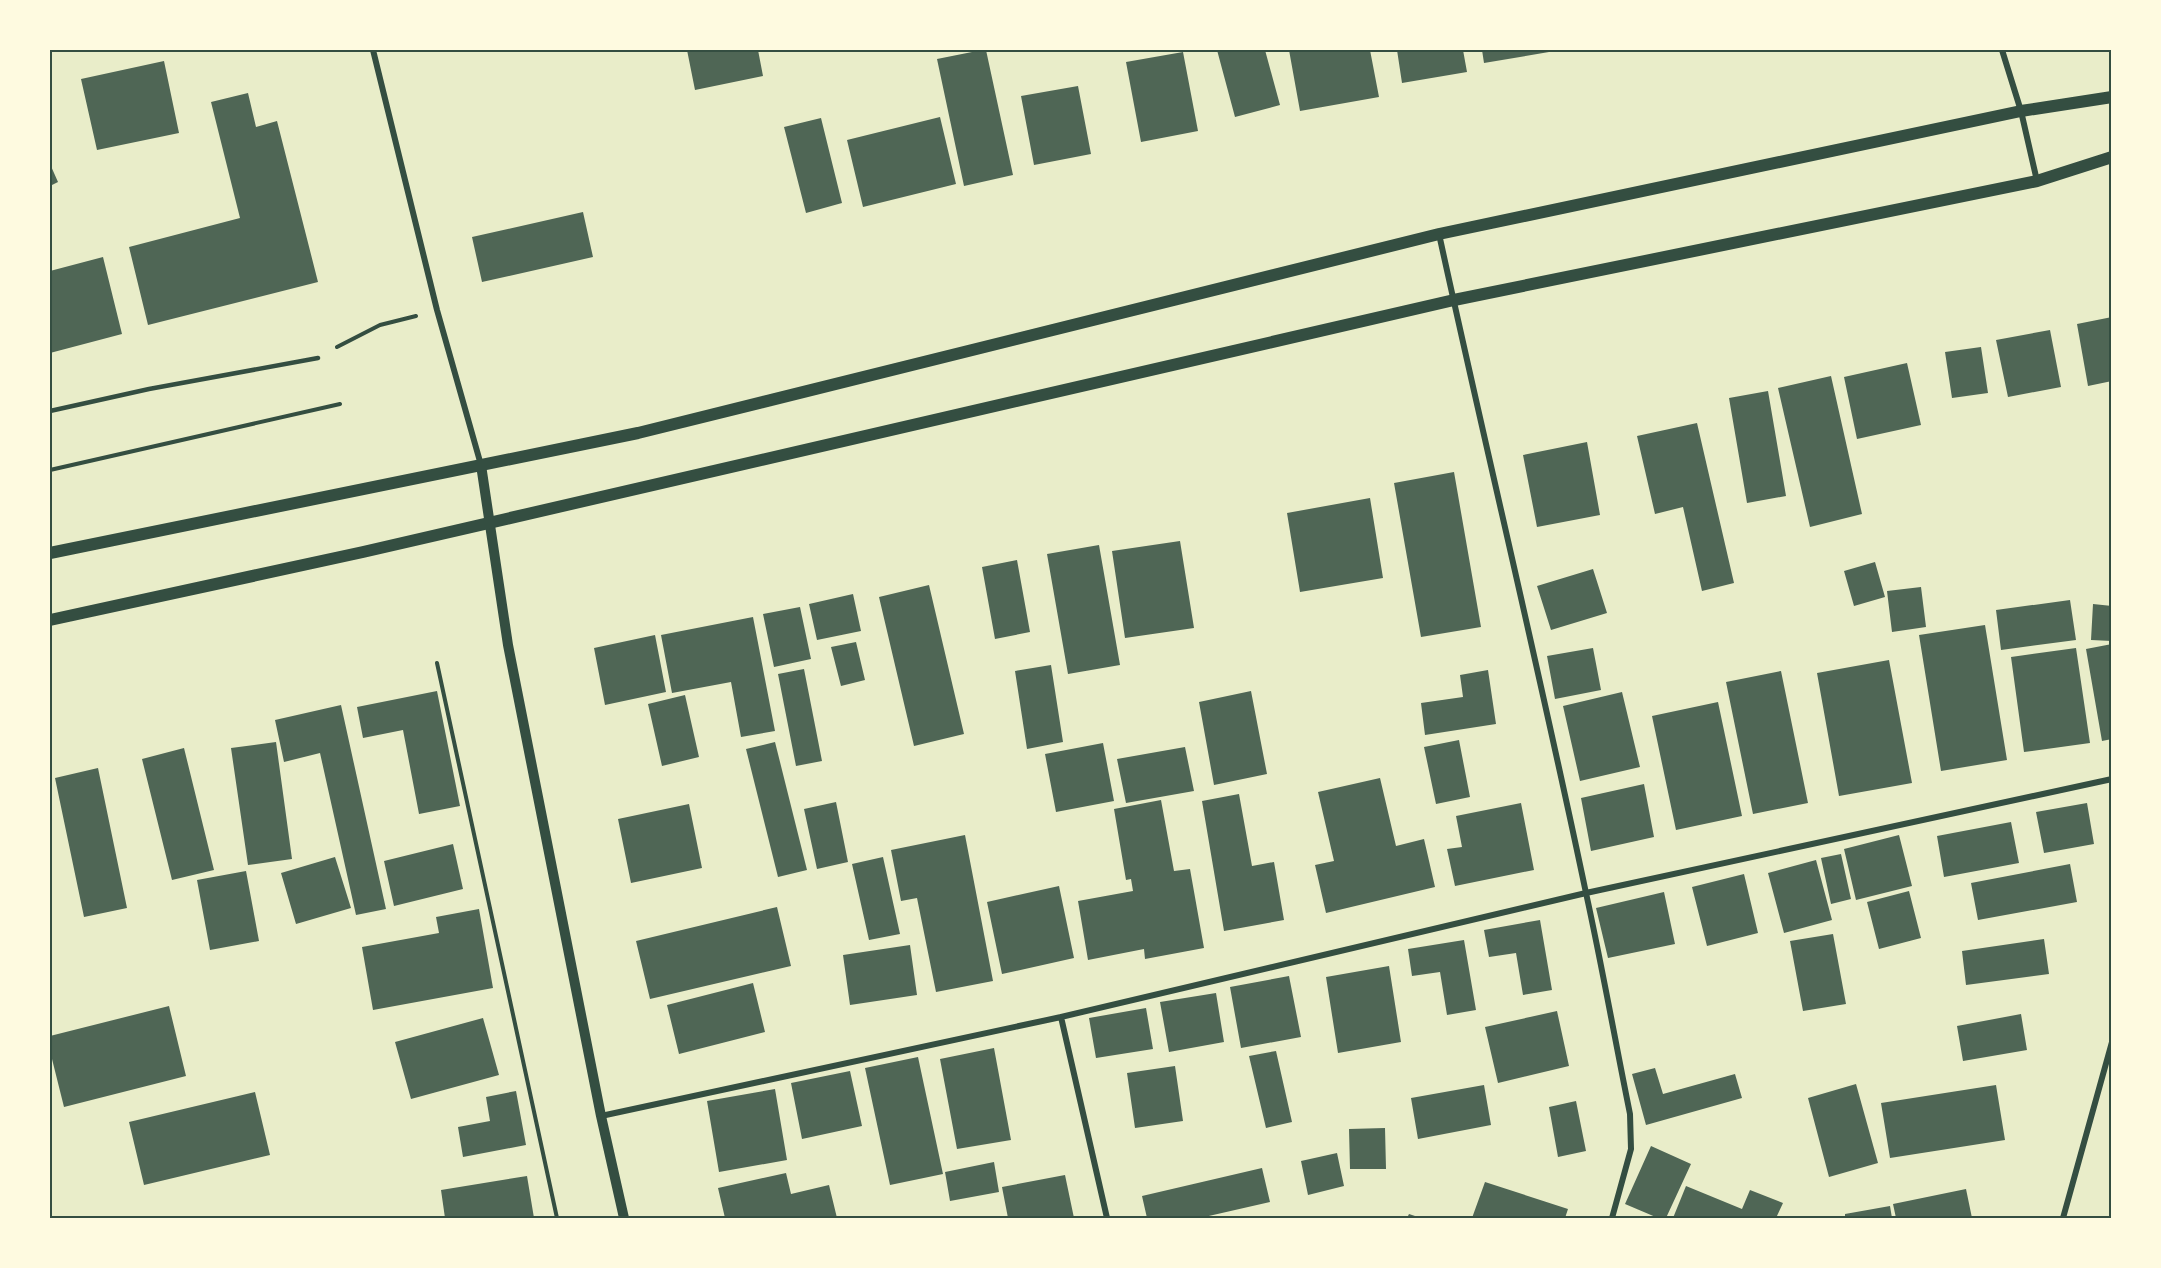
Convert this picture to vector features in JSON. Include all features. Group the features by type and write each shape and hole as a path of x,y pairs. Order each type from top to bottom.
{"main road":[{"path":"50,553 649,430 1439,234 2021,111 2112,97"},
{"path":"50,620 491,523 1454,300 2037,181 2112,157"}],"street":[{"path":"373,50 437,310 481,465 508,645 601,1116 624,1218"},
{"path":"2002,50 2021,111 2037,181"},
{"path":"1439,234 1586,892 1630,1114 1631,1149 1612,1218"},
{"path":"601,1116 1061,1017 1586,892 2112,779"},
{"path":"1061,1017 1107,1218"},
{"path":"2063,1218 2112,1042"}],"lane":[{"path":"50,411 149,389 318,358"}],"path":[{"path":"318,358 380,325 437,310"},
{"path":"50,470 340,404"},
{"path":"437,663 557,1218"}],"building":[{"path":"687,50 758,50 763,76 695,90"},
{"path":"986,50 1013,175 964,186 937,59"},
{"path":"1217,50 1265,50 1280,105 1235,117"},
{"path":"1289,50 1370,50 1379,97 1300,111"},
{"path":"1397,50 1463,50 1467,72 1402,83"},
{"path":"1482,50 1549,50 1549,52 1484,63"},
{"path":"1183,52 1198,131 1141,142 1126,62"},
{"path":"164,61 179,133 97,150 81,79"},
{"path":"1078,86 1091,154 1034,165 1021,96"},
{"path":"248,93 256,127 277,121 318,282 148,325 129,247 240,218 211,102"},
{"path":"940,117 956,184 863,207 847,140"},
{"path":"821,118 842,203 806,213 784,127"},
{"path":"50,164 58,182 50,186"},
{"path":"583,212 593,257 482,282 472,237"},
{"path":"103,257 122,334 50,353 50,271"},
{"path":"2112,317 2112,381 2088,386 2077,324"},
{"path":"2050,330 2061,387 2008,397 1996,340"},
{"path":"1981,347 1988,393 1952,398 1945,352"},
{"path":"1907,363 1921,425 1857,439 1844,377"},
{"path":"1831,376 1862,514 1810,527 1778,388"},
{"path":"1768,391 1786,496 1747,503 1729,398"},
{"path":"1697,423 1734,583 1702,591 1683,507 1655,514 1637,436"},
{"path":"1587,442 1600,515 1537,527 1523,455"},
{"path":"1454,472 1481,627 1421,637 1394,483"},
{"path":"1370,498 1383,578 1300,592 1287,513"},
{"path":"1180,541 1194,628 1125,638 1112,551"},
{"path":"1099,545 1120,665 1068,674 1047,554"},
{"path":"1017,560 1030,632 995,639 982,567"},
{"path":"1875,562 1885,597 1854,606 1844,571"},
{"path":"1593,569 1607,613 1551,630 1537,586"},
{"path":"929,585 964,734 914,746 879,597"},
{"path":"1921,587 1926,627 1892,632 1887,591"},
{"path":"853,594 861,631 817,640 809,604"},
{"path":"2070,600 2076,640 2001,650 1996,610"},
{"path":"2093,604 2112,606 2112,641 2091,640"},
{"path":"800,607 811,659 774,667 763,614"},
{"path":"753,617 775,731 741,737 731,682 672,693 661,635"},
{"path":"1985,625 2007,760 1941,771 1919,635"},
{"path":"655,635 666,692 605,705 594,648"},
{"path":"856,642 865,680 841,686 831,647"},
{"path":"2112,644 2112,739 2102,741 2086,649"},
{"path":"1593,648 1601,690 1555,699 1547,656"},
{"path":"2076,648 2090,743 2024,752 2011,657"},
{"path":"1889,660 1912,783 1839,796 1817,673"},
{"path":"1051,665 1063,742 1027,749 1015,671"},
{"path":"804,669 822,761 796,766 778,674"},
{"path":"1488,670 1496,724 1425,735 1421,703 1463,697 1460,675"},
{"path":"1781,671 1808,803 1753,814 1726,682"},
{"path":"437,691 460,806 419,814 403,730 363,738 357,707"},
{"path":"1251,691 1267,774 1214,785 1199,702"},
{"path":"1622,692 1640,767 1580,781 1563,706"},
{"path":"685,695 699,757 662,766 648,704"},
{"path":"1718,702 1742,816 1676,830 1652,716"},
{"path":"341,705 386,909 356,915 320,753 284,762 275,720"},
{"path":"1459,740 1470,797 1436,804 1424,747"},
{"path":"276,742 292,859 248,865 231,748"},
{"path":"775,742 807,870 778,877 746,749"},
{"path":"1103,743 1114,801 1056,812 1045,754"},
{"path":"1185,747 1194,791 1126,803 1117,759"},
{"path":"184,748 214,870 172,880 142,759"},
{"path":"98,768 127,908 84,917 55,778"},
{"path":"1380,778 1396,846 1424,839 1435,887 1326,913 1315,865 1334,861 1318,792"},
{"path":"1644,784 1654,837 1591,851 1581,798"},
{"path":"1239,794 1252,866 1274,862 1284,920 1224,931 1202,801"},
{"path":"1161,800 1174,871 1190,869 1204,948 1145,959 1144,949 1088,960 1078,901 1133,891 1131,879 1126,880 1114,809"},
{"path":"836,802 848,862 817,869 804,809"},
{"path":"1521,803 1534,870 1455,886 1447,849 1462,847 1456,816"},
{"path":"2087,803 2094,844 2044,853 2036,812"},
{"path":"689,804 702,868 631,883 618,819"},
{"path":"2011,822 2019,863 1944,877 1937,836"},
{"path":"965,835 993,981 936,992 917,898 901,901 891,850"},
{"path":"1899,835 1912,886 1856,900 1844,849"},
{"path":"453,844 463,889 394,906 384,861"},
{"path":"1841,854 1851,899 1831,904 1821,858"},
{"path":"335,857 351,908 296,924 281,873"},
{"path":"883,857 900,934 869,940 852,864"},
{"path":"1816,860 1832,920 1784,933 1768,873"},
{"path":"2070,864 2077,902 1978,920 1971,883"},
{"path":"246,871 259,941 210,950 197,880"},
{"path":"1744,874 1758,933 1707,946 1692,887"},
{"path":"1059,886 1074,958 1002,974 987,902"},
{"path":"1909,891 1921,938 1879,949 1867,902"},
{"path":"1664,892 1675,944 1608,958 1596,908"},
{"path":"777,907 791,966 650,999 636,941"},
{"path":"479,909 493,988 373,1010 362,947 439,933 436,917"},
{"path":"1540,920 1552,990 1523,995 1516,953 1489,957 1484,930"},
{"path":"1833,934 1846,1004 1803,1011 1790,941"},
{"path":"2044,939 2049,974 1966,985 1962,951"},
{"path":"1464,940 1476,1010 1447,1015 1440,972 1412,976 1408,949"},
{"path":"910,945 917,995 850,1005 843,955"},
{"path":"1389,966 1401,1042 1338,1053 1326,977"},
{"path":"1289,976 1301,1037 1241,1048 1230,987"},
{"path":"753,983 765,1032 679,1054 667,1005"},
{"path":"1216,993 1224,1042 1169,1052 1160,1002"},
{"path":"169,1006 186,1076 64,1107 50,1051 50,1036"},
{"path":"1146,1008 1153,1049 1096,1058 1089,1018"},
{"path":"1557,1011 1569,1066 1498,1083 1485,1027"},
{"path":"2021,1014 2027,1050 1963,1061 1957,1026"},
{"path":"483,1018 499,1075 411,1099 395,1042"},
{"path":"994,1048 1011,1140 957,1149 940,1059"},
{"path":"1276,1051 1292,1122 1266,1128 1249,1056"},
{"path":"918,1057 943,1174 890,1185 865,1068"},
{"path":"1175,1066 1183,1121 1135,1128 1127,1073"},
{"path":"1655,1068 1663,1094 1735,1074 1742,1098 1646,1125 1632,1074"},
{"path":"850,1071 862,1126 802,1139 791,1083"},
{"path":"1856,1084 1878,1163 1829,1177 1808,1098"},
{"path":"1484,1085 1491,1125 1418,1139 1411,1098"},
{"path":"1996,1085 2005,1140 1890,1158 1881,1103"},
{"path":"775,1089 787,1160 719,1172 707,1101"},
{"path":"516,1091 526,1145 463,1157 458,1127 490,1121 486,1097"},
{"path":"255,1092 270,1155 144,1185 129,1122"},
{"path":"1576,1101 1586,1151 1558,1157 1549,1107"},
{"path":"1385,1128 1386,1169 1350,1169 1349,1129"},
{"path":"1651,1146 1691,1164 1666,1218 1658,1218 1625,1204"},
{"path":"1337,1153 1344,1186 1308,1195 1301,1161"},
{"path":"994,1162 999,1192 950,1201 945,1172"},
{"path":"1262,1168 1270,1202 1200,1218 1147,1218 1142,1196"},
{"path":"786,1173 791,1194 829,1185 837,1218 725,1218 718,1188"},
{"path":"1065,1175 1074,1218 1008,1218 1002,1187"},
{"path":"527,1176 534,1218 445,1218 441,1190"},
{"path":"1485,1182 1568,1209 1565,1218 1472,1218"},
{"path":"1686,1186 1742,1209 1750,1190 1783,1203 1776,1218 1673,1218"},
{"path":"1966,1189 1972,1218 1896,1218 1893,1204"},
{"path":"1890,1206 1892,1218 1845,1218 1845,1214"},
{"path":"1409,1214 1421,1218 1407,1218"}]}
